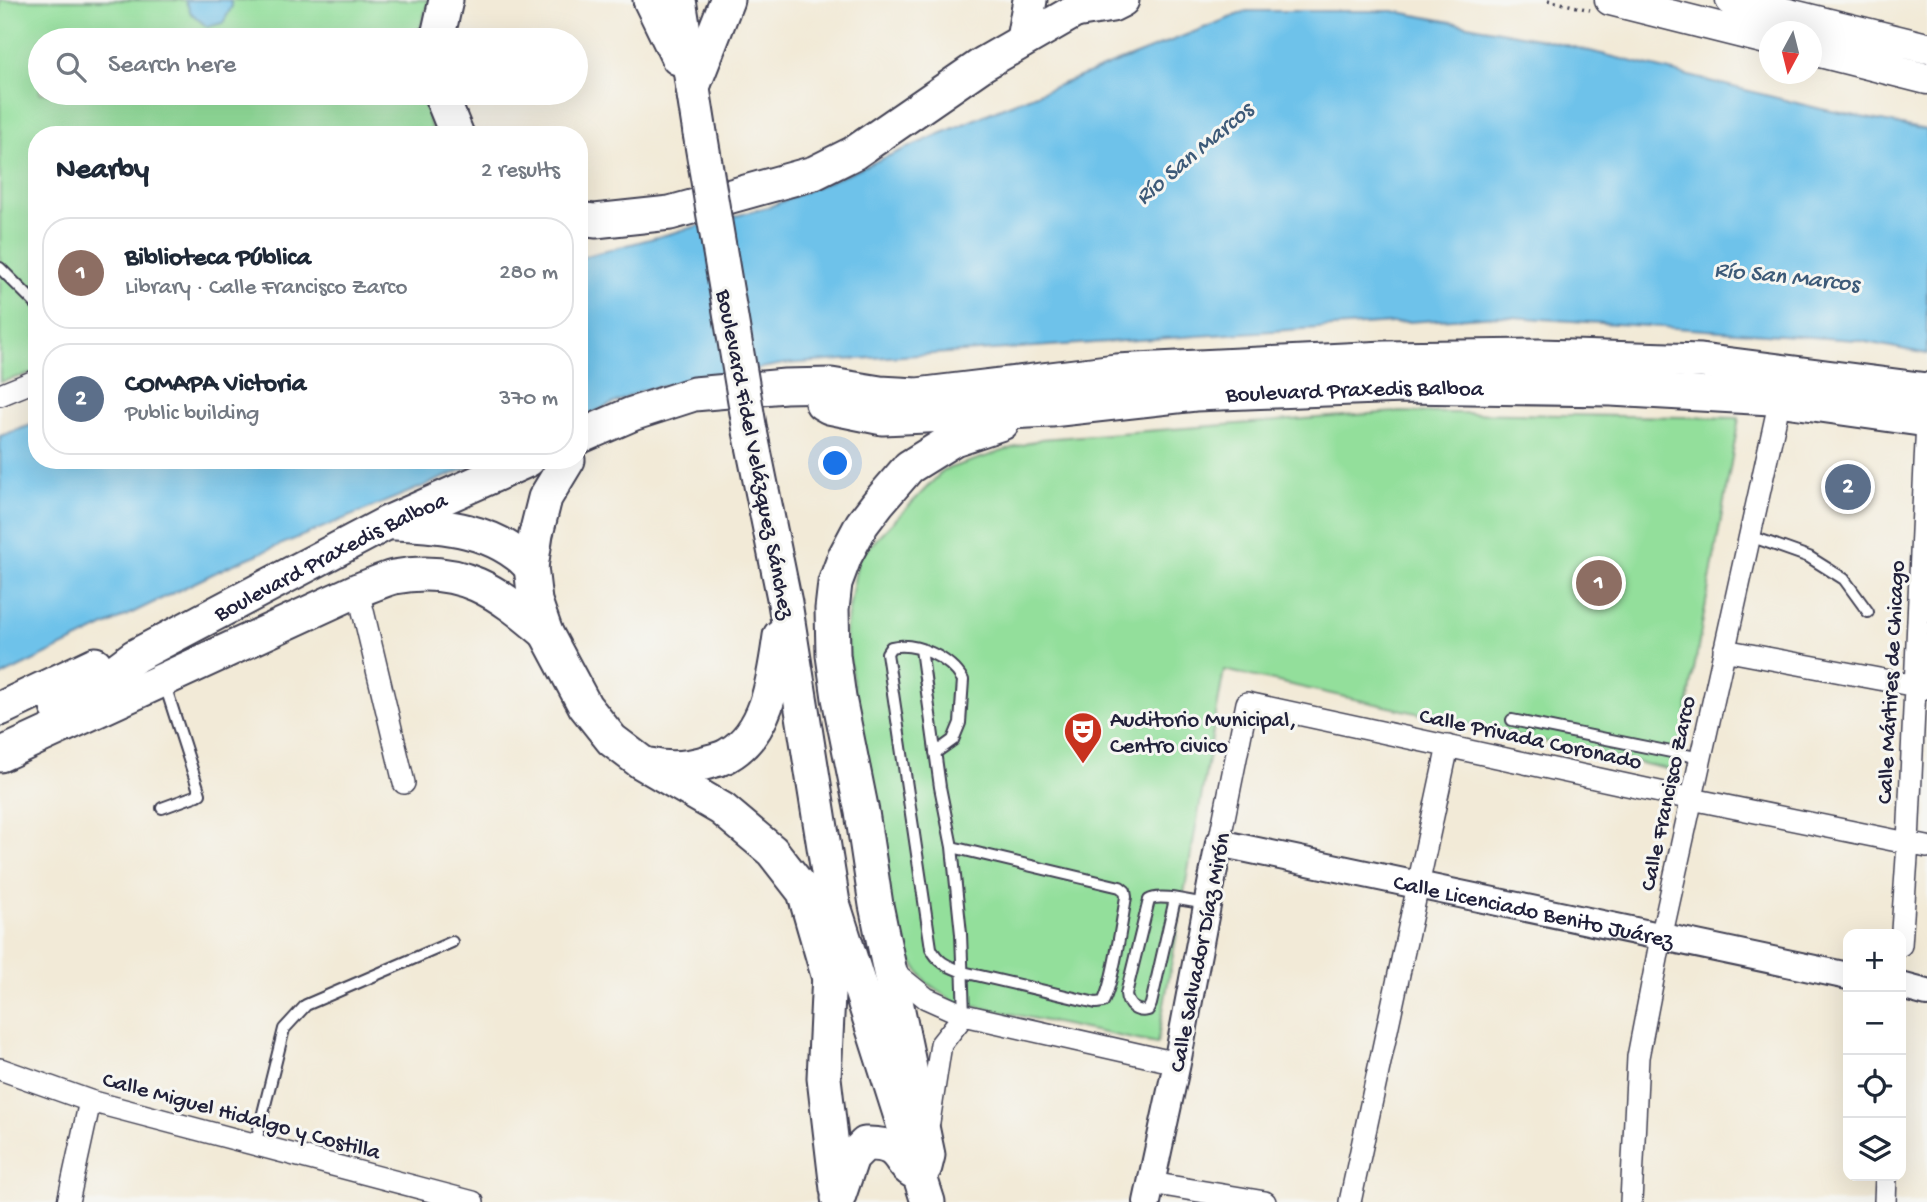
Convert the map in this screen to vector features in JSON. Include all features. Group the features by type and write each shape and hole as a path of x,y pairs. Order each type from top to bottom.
{"main road":[{"path":"440,28 446,0"},
{"path":"650,0 692,89"},
{"name":"Boulevard Fidel Velázquez Sánchez","path":"679,0 750,431 785,603 835,909 924,1188"},
{"path":"692,89 727,0"},
{"path":"1023,40 1030,0"},
{"path":"588,222 670,213 814,173 854,153 1081,4 1112,5 1122,0"},
{"path":"1610,0 1759,37"},
{"path":"1731,0 1927,48"},
{"path":"1822,53 1927,79"},
{"name":"Boulevard Praxedis Balboa","path":"588,435 632,414 694,394 831,385 880,393 917,395 1116,372 1385,358 1519,372 1611,388 1780,399 1927,420"},
{"name":"Boulevard Praxedis Balboa","path":"785,386 830,407 883,418 1051,410 1195,394 1404,386 1519,372 1700,361 1927,390"},
{"path":"924,1188 929,1154 889,968 833,655 832,609 835,583 845,556 862,524 909,467 954,439 1051,410"},
{"name":"Boulevard Praxedis Balboa","path":"0,740 94,686 135,656 387,523 508,469"},
{"path":"563,469 545,498 531,566 535,601 546,634 584,706 612,740 641,762 722,809 772,851 804,892 828,975"},
{"path":"387,523 429,524 466,530 518,552 531,566"},
{"path":"0,755 358,590 394,577 438,574 482,585 513,605 546,634"},
{"path":"641,762 664,769 695,766 727,756 745,741 764,712 774,678 785,603"},
{"name":"Boulevard Praxedis Balboa","path":"0,709 88,665 135,656"},
{"name":"Boulevard Fidel Velázquez Sánchez","path":"835,909 828,975 824,1078 838,1200"},
{"path":"838,1200 852,1157 865,1144 879,1143 895,1150 924,1188"}],"street":[{"path":"0,395 28,384"},
{"name":"Calle Francisco Zarco","path":"1631,1202 1638,1058 1661,937 1780,399"},
{"name":"Calle Mártires de Chicago","path":"1904,929 1917,845 1927,420"},
{"path":"358,590 404,783"},
{"path":"1724,650 1921,686"},
{"name":"Calle Privada Coronado","path":"1247,703 1917,845"},
{"name":"Calle Salvador Díaz Mirón","path":"1149,1193 1247,703"},
{"path":"1350,1202 1448,746"},
{"name":"Calle Licenciado Benito Juárez","path":"1219,843 1843,975"},
{"path":"889,968 926,998 964,1015 1177,1063"},
{"path":"1906,987 1927,993"},
{"path":"926,1141 941,1044 964,1015"},
{"name":"Calle Miguel Hidalgo y Costilla","path":"0,1069 90,1101 255,1144 407,1194 473,1202"},
{"path":"68,1202 90,1101"},
{"path":"1885,1202 1886,1181"},
{"path":"1149,1193 1265,1202"}],"lane":[{"path":"0,268 28,296"},
{"path":"1750,536 1809,557 1844,579 1868,612"},
{"path":"935,753 953,740 960,723 963,680 948,662 921,649 899,645 891,647 887,653 932,948 936,958 943,964 963,972 1102,1002 1106,996 1125,891 1120,887 952,848"},
{"path":"921,649 935,753 952,848 964,1015"},
{"path":"162,808 200,794 163,680"},
{"path":"1512,719 1701,758"},
{"path":"1175,899 1151,1004 1148,1010 1144,1011 1131,1007 1126,994 1149,900 1155,897 1175,899 1207,904"},
{"path":"255,1144 284,1029 306,1005 452,942"}],"green space":[{"path":"0,0 429,0 421,28 28,28 28,105 425,105 431,126 28,126 28,374 0,382"},
{"path":"1396,412 1739,418 1676,771 1224,670 1157,1044 954,1002 926,982 893,934 845,632 858,558 944,470 1041,439"}],"water":[{"path":"185,0 230,0 232,6 223,23 207,27 191,13"},
{"name":"Río San Marcos","path":"1247,11 1393,11 1542,39 1821,109 1927,130 1927,354 1856,340 1497,316 783,364 643,390 588,415 588,256 769,207 1001,108"},
{"path":"28,426 28,469 465,469 229,566 0,677 0,436"}],"place":[{"name":"COMAPA Victoria","path":"1848,487"},
{"name":"Biblioteca Pública","path":"1599,583"},
{"name":"Auditorio Municipal, Centro civico","path":"1083,765"}]}
